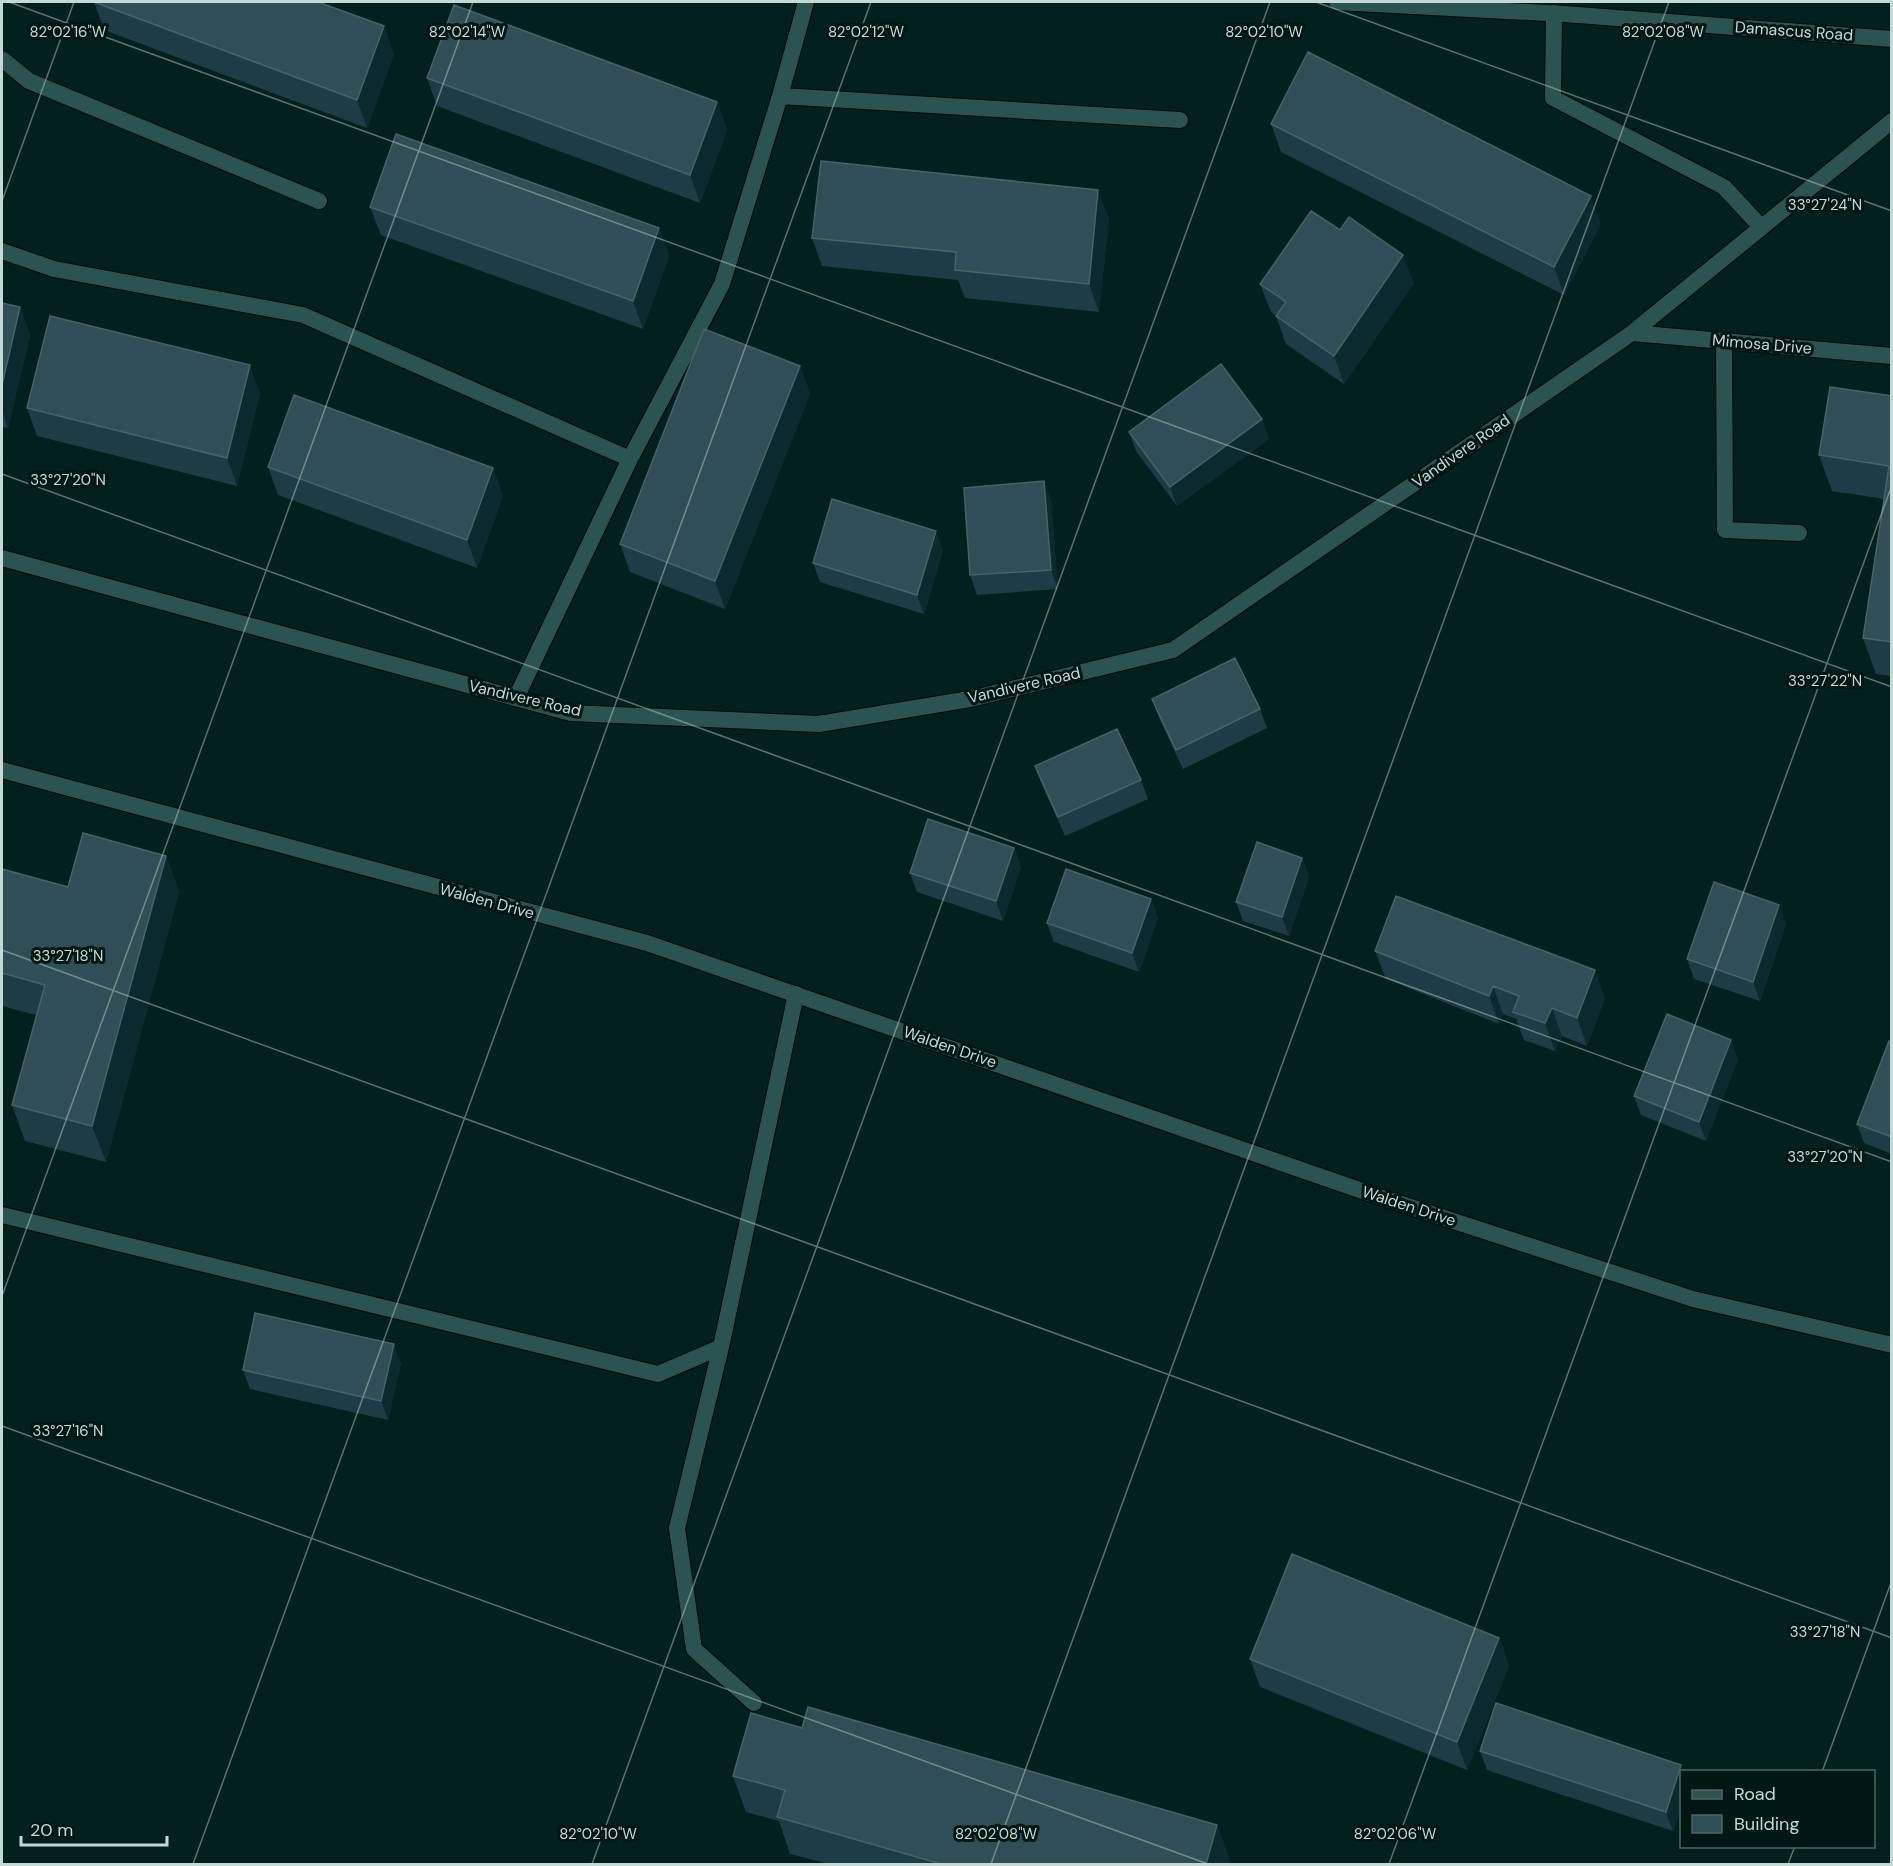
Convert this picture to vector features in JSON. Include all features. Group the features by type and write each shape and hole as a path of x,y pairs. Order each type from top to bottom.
{"street":[{"path":"516,698 630,459 722,284 780,96 806,2"},
{"name":"Damascus Road","path":"1337,2 1554,13 1892,39"},
{"path":"1554,13 1553,98 1724,187 1761,227"},
{"path":"2,59 29,81 319,201"},
{"path":"780,96 1180,120"},
{"name":"Vandivere Road","path":"2,558 571,713 819,724 970,699 1173,650 1632,333 1892,121"},
{"path":"2,251 54,269 303,315 630,459"},
{"name":"Mimosa Drive","path":"1632,333 1892,356"},
{"path":"1724,341 1725,530 1799,533"},
{"name":"Walden Drive","path":"2,770 647,943 1374,1195 1693,1299 1892,1345"},
{"path":"754,1703 694,1649 677,1528 721,1347 796,994"},
{"path":"2,1215 658,1374 721,1347"}],"building":[{"path":"94,2 318,2 384,26 357,100"},
{"path":"454,5 717,102 690,175 427,78"},
{"path":"1308,52 1591,196 1554,267 1271,124"},
{"path":"396,134 659,228 633,301 370,207"},
{"path":"821,161 1098,190 1089,284 955,270 956,252 812,238"},
{"path":"1311,211 1340,230 1349,217 1403,255 1334,356 1276,316 1286,302 1260,284"},
{"path":"2,303 20,307 2,385"},
{"path":"50,316 250,365 227,458 27,408"},
{"path":"704,329 800,366 715,581 620,544"},
{"path":"1221,364 1262,419 1170,487 1129,432"},
{"path":"1830,387 1892,396 1892,642 1863,638 1889,466 1819,455"},
{"path":"294,395 493,468 467,540 268,467"},
{"path":"1044,481 1051,570 970,575 964,488"},
{"path":"832,499 936,531 917,595 813,563"},
{"path":"1235,658 1260,709 1176,750 1152,699"},
{"path":"1117,729 1141,780 1058,817 1035,766"},
{"path":"928,819 1014,848 996,901 910,873"},
{"path":"83,833 166,856 92,1126 12,1105 45,985 2,973 2,869 68,887"},
{"path":"1257,842 1302,858 1282,917 1236,902"},
{"path":"1066,869 1151,899 1132,953 1047,923"},
{"path":"1714,882 1779,905 1753,982 1687,959"},
{"path":"1396,896 1595,970 1577,1018 1552,1008 1545,1023 1513,1012 1519,996 1493,986 1489,996 1375,951"},
{"path":"1667,1014 1731,1040 1699,1122 1634,1096"},
{"path":"1889,1041 1892,1043 1892,1137 1857,1124"},
{"path":"255,1313 394,1344 381,1401 243,1370"},
{"path":"1292,1554 1499,1638 1457,1742 1250,1659"},
{"path":"1496,1703 1681,1765 1666,1812 1480,1751"},
{"path":"808,1707 1217,1825 1206,1864 941,1864 777,1817 785,1790 733,1776 751,1713 802,1728"}]}
